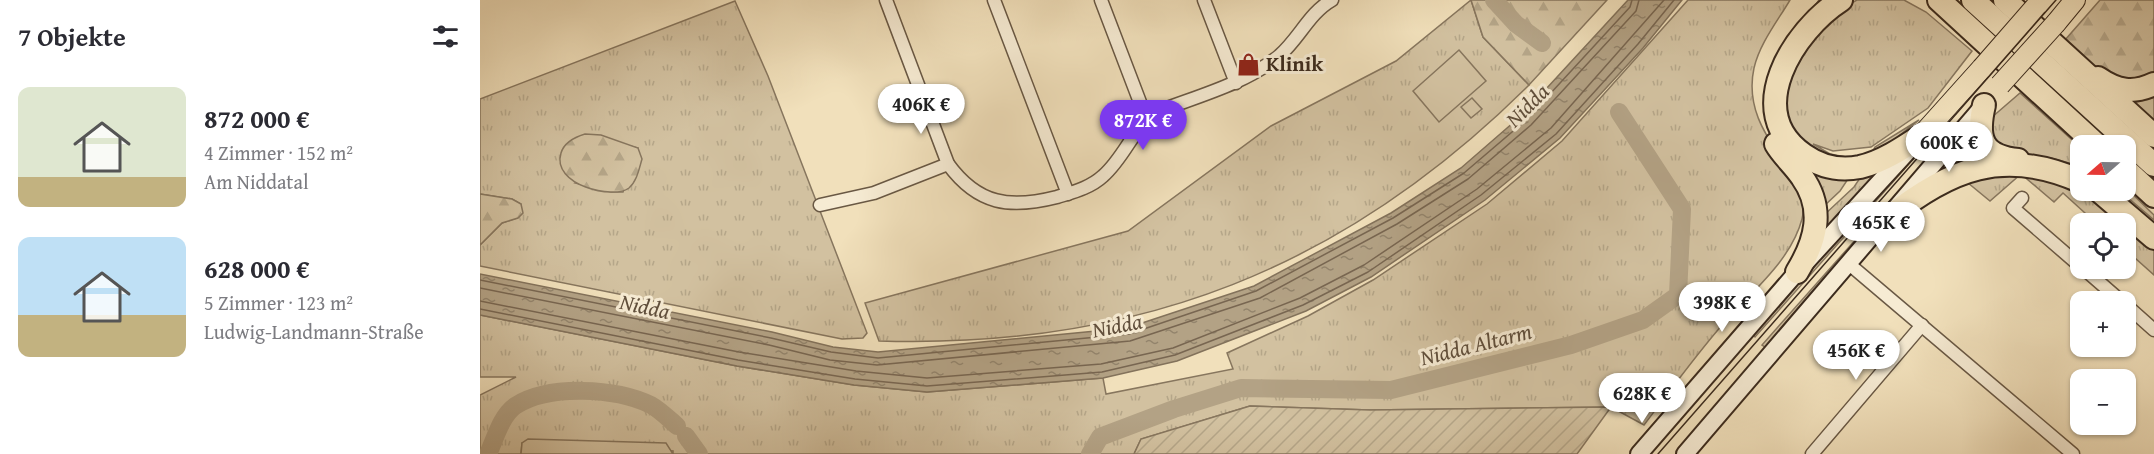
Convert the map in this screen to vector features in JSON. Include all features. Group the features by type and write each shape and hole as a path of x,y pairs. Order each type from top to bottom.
{"highway":[{"path":"1797,272 1814,239 1815,205 1803,178 1773,140 1766,122 1763,93 1768,69 1778,47 1814,0"},
{"path":"1841,0 1824,12 1801,36 1780,74 1776,92 1776,110 1789,141 1812,161 1838,168 1858,167 1876,162 1922,136"},
{"path":"1922,0 1971,30"},
{"path":"1939,0 2086,135"},
{"path":"1973,0 2154,165"},
{"path":"2005,0 2154,136"},
{"path":"2072,61 2122,90 2135,91 2154,84"},
{"path":"1984,105 1980,129 1984,143 1992,153 1999,157 2055,165 2070,171"},
{"path":"1887,219 1932,185 1957,174 1984,167 2037,167 2070,178"},
{"path":"2136,179 2154,196"},
{"path":"2111,201 2154,238"},
{"path":"2120,201 2154,230"}],"main road":[{"path":"1685,454 2075,0"},
{"path":"1639,454 1797,272 2040,3"}],"street":[{"path":"886,0 948,164 967,186 998,202 1019,204 1068,194 1089,186 1104,176 1123,155 1146,118 1164,109 1236,83 1271,62 1290,46 1314,4 1332,0"},
{"path":"994,0 1068,194"},
{"path":"1101,0 1146,118"},
{"path":"1204,0 1236,83"},
{"path":"820,205 874,193 948,164"},
{"path":"2022,198 2013,208 2070,257"},
{"path":"1849,264 2073,454"},
{"path":"2096,279 2109,291"},
{"path":"2136,314 2154,330"},
{"path":"1812,454 1922,325"}],"green space":[{"path":"1471,0 1483,37 1529,85 1459,149 1386,203 1311,249 1232,285 1150,312 1064,330 974,340 879,341 865,303 1128,231 1271,126 1396,61"},
{"path":"1471,0 1607,0 1529,85 1483,37"},
{"path":"1688,0 1790,0 1760,50 1754,68 1752,92 1757,114 1766,134 1797,186 1803,202 1802,219 1797,234 1780,262 1713,336 1644,425 1611,407 1370,410 1250,406 1141,439 1134,454 673,454 673,451 522,443 521,454 480,454 480,395 516,377 480,377 480,315 737,366 854,385 927,392 1103,378 1106,394 1233,369 1227,353 1308,316 1373,280 1487,204 1562,141"},
{"path":"1819,0 1832,0 1811,18 1775,126 1852,173 1840,191 1825,205 1772,127 1811,11"},
{"path":"1857,0 1904,0 1926,12 1972,51 1928,108 1871,147 1833,151 1813,144 1830,154 1856,159 1829,159 1799,141 1786,117 1784,94 1800,51 1844,7"},
{"path":"2100,0 2154,0 2154,75 2136,83 2115,80 2088,62 2065,40"},
{"path":"735,1 768,76 867,333 863,338 842,339 480,266 480,245 502,223 517,218 521,204 512,199 480,194 480,99","holes":["626,145 638,148 623,192 611,192 575,183"]},
{"path":"1459,50 1486,81 1439,122 1413,91"},
{"path":"2154,90 2154,125 2121,95"},
{"path":"2020,93 2070,138 2070,163 2051,158 2002,153 1993,145 1991,118"},
{"path":"1472,98 1482,109 1471,118 1461,107"},
{"path":"1919,120 1869,159 1875,147"},
{"path":"1977,122 1994,158 1929,177"},
{"path":"585,134 601,135 638,148 642,159 636,178 629,188 611,192 598,191 574,181 565,174 560,164 562,149 570,141"},
{"path":"1931,137 1755,337 1752,334 1764,317"},
{"path":"1891,160 1821,240 1823,216 1854,187 1864,172"},
{"path":"2013,169 2070,187 2070,199 2063,193 2054,202 2021,174 1990,201 1962,178"},
{"path":"1897,193 1765,347 1762,345"},
{"path":"480,194 512,199 521,204 523,213 518,218 502,223 480,245"},
{"path":"2136,198 2154,215 2154,220 2132,201 2136,201"},
{"path":"2072,201 2103,201 2118,213 2085,213"},
{"path":"2136,228 2154,242 2154,275 2136,259"},
{"path":"1250,406 1370,410 1611,407 1577,454 1134,454 1141,439"},
{"path":"528,439 666,443 673,454 521,454 522,443"}],"water":[{"path":"1628,0 1682,0 1643,48 1560,138 1485,200 1371,277 1306,311 1177,361 1103,378 927,392 854,385 737,366 480,315 480,274 772,332 833,347 878,352 1127,328 1254,286 1391,213 1461,168 1522,115"}],"waterway":[{"name":"Nidda Altarm","path":"1494,0 1516,24 1542,43"},
{"name":"Nidda Altarm","path":"1090,454 1100,437 1174,409 1241,388 1391,390 1571,345 1643,320 1678,295 1682,209 1619,112"},
{"name":"Nidda Altarm","path":"488,454 510,410 529,399 546,394 602,392 637,399 651,405 677,426"},
{"name":"Nidda Altarm","path":"686,436 699,454"}],"tram line":[{"path":"1658,454 2056,0"}],"place":[{"name":"Klinik","path":"1248,64"}],"water label":[{"name":"Nidda","path":"1527,105"},
{"name":"Nidda","path":"645,306"},
{"name":"Nidda","path":"1117,325"}]}
